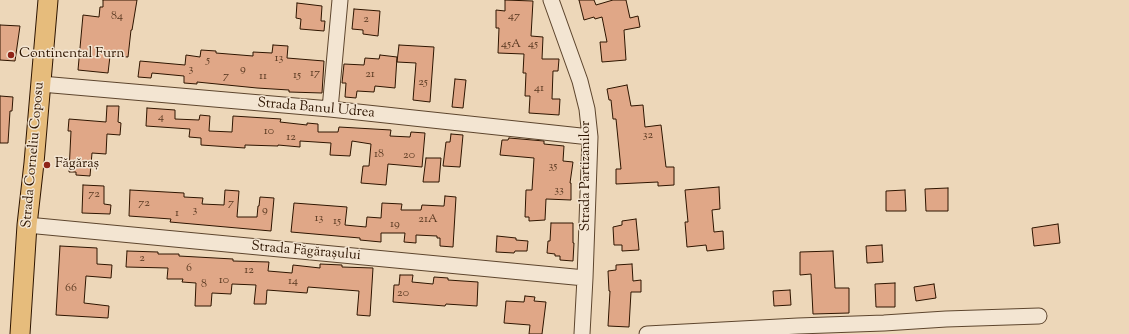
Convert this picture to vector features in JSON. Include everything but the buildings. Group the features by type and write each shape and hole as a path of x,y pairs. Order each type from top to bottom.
{"main road":[{"name":"Strada Corneliu Coposu","path":"20,334 27,225 48,0"}],"street":[{"path":"330,109 340,0"},
{"name":"Strada Partizanilor","path":"551,0 580,81 587,109 590,137 582,334"},
{"name":"Strada Banul Udrea","path":"41,84 330,109 590,137"},
{"name":"Strada Făgărașului","path":"27,225 585,278"},
{"path":"647,334 1039,316"}],"place":[{"name":"Continental Furn","path":"11,55"},
{"name":"Făgăraș","path":"47,165"}]}
